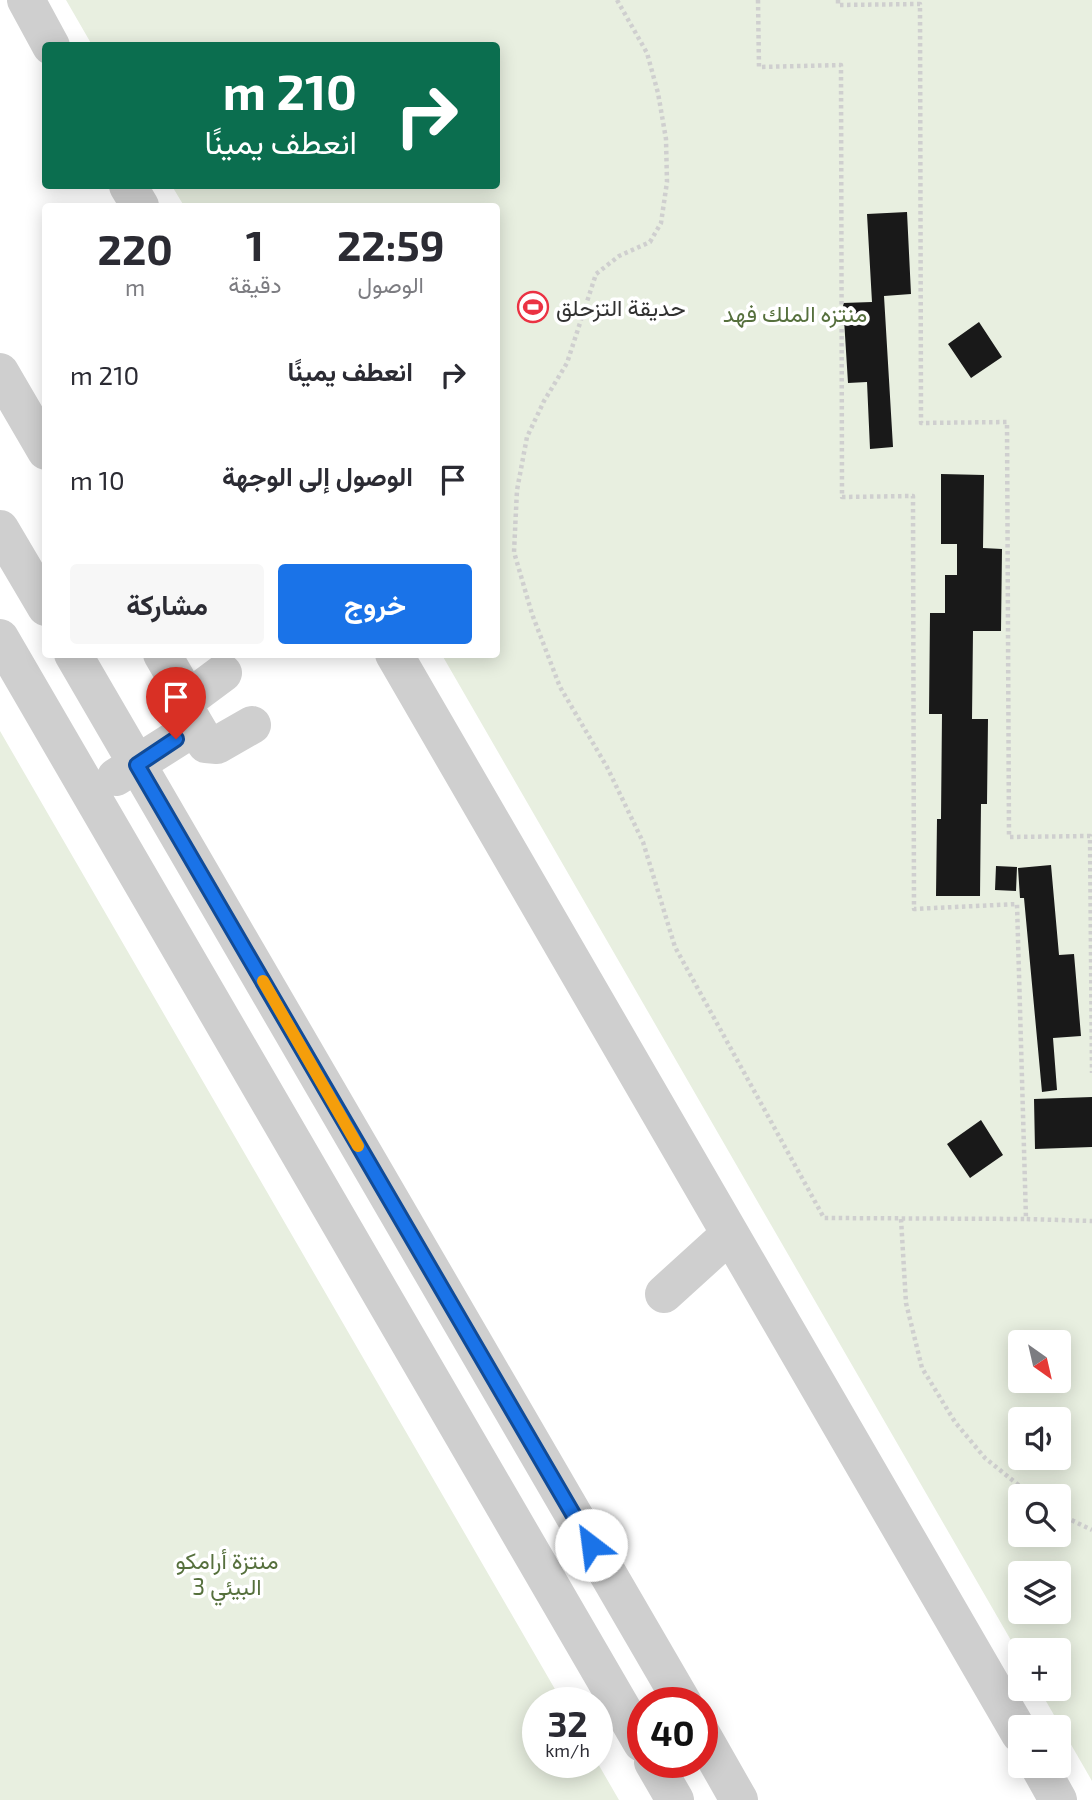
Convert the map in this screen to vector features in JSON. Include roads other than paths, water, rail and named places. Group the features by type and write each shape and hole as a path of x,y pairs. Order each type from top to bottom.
{"street":[{"path":"26,0 49,42"},
{"path":"0,372 42,444"},
{"path":"0,529 42,600"},
{"path":"0,638 627,1717"},
{"path":"75,658 674,1687"},
{"path":"164,658 206,744 216,745 251,725"},
{"path":"396,658 1009,1715"},
{"path":"90,793 137,765 191,713 223,673"},
{"path":"664,1294 730,1234"},
{"path":"477,1461 525,1433"},
{"path":"718,1762 740,1800"},
{"path":"662,1778 675,1800"},
{"path":"1045,1778 1058,1800"}],"place":[{"name":"حديقة التزحلق","path":"533,307"}],"park label":[{"name":"منتزه الملك فهد","path":"795,313"},
{"name":"منتزة أرامكو البيئي 3","path":"227,1573"}]}
